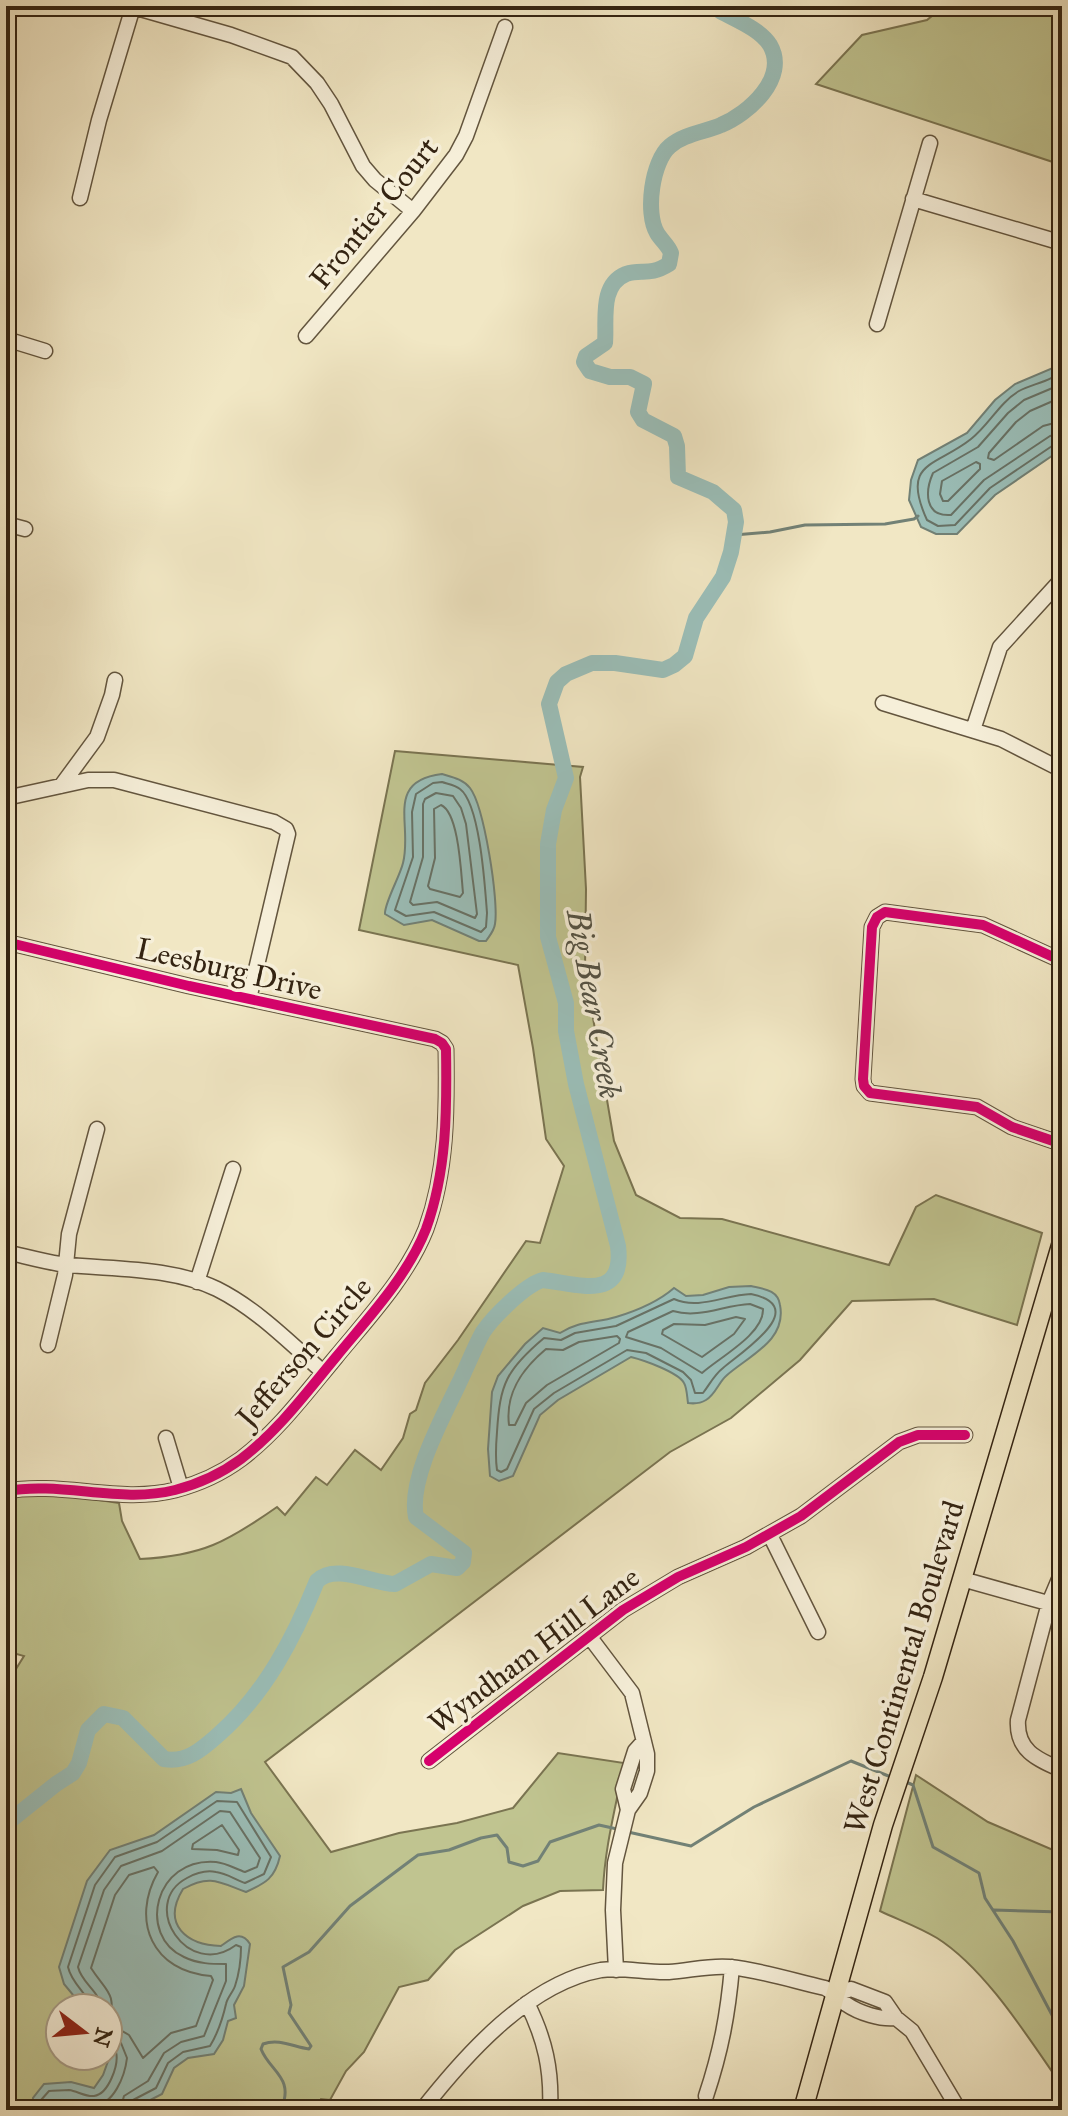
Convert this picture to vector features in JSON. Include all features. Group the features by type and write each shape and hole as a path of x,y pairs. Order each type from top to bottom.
{"main road":[{"name":"West Continental Boulevard","path":"803,2110 886,1815 962,1579 1062,1242"}],"street":[{"path":"80,198 131,6 231,35 292,57 317,83 331,104 363,166 413,211"},
{"name":"Frontier Court","path":"306,336 413,211 456,155 466,136 505,27"},
{"path":"877,324 930,143"},
{"path":"913,199 1062,243"},
{"path":"6,339 45,351"},
{"path":"6,524 25,529"},
{"path":"973,730 1000,647 1062,579"},
{"path":"61,786 97,737 115,680"},
{"path":"883,703 1001,739 1062,770"},
{"path":"6,798 88,780 114,780 274,822 286,829 288,834 249,999"},
{"path":"1062,961 983,925 885,912 877,917 872,927 863,1079 870,1093 977,1107 1012,1127 1062,1144"},
{"name":"Leesburg Drive","path":"6,942 442,1043"},
{"name":"Jefferson Circle","path":"6,1491 150,1494 181,1488 224,1471 291,1412 379,1305 412,1258 426,1228 445,1150 446,1049 442,1043"},
{"path":"48,1345 66,1264 69,1234 97,1129"},
{"path":"197,1282 233,1169"},
{"path":"6,1252 66,1264 121,1268 197,1282 217,1289 256,1314 323,1372"},
{"name":"Wyndham Hill Lane","path":"429,1761 650,1592 770,1535 801,1516 899,1442 926,1434 965,1435"},
{"path":"166,1438 181,1488"},
{"path":"770,1535 818,1632"},
{"path":"1062,1572 1056,1605 1018,1720 1017,1736 1036,1757 1062,1770"},
{"path":"962,1579 1056,1605"},
{"path":"589,1636 625,1679 632,1693 644,1741 635,1751 623,1789 628,1810 619,1844 613,1910 616,1970"},
{"path":"706,2096 727,2025 732,1967"},
{"path":"422,2110 480,2044 527,2003 559,1983 605,1970 668,1972 732,1967 825,1988 845,2004 884,2019 896,2018 912,2031 932,2061 954,2109"},
{"path":"527,2003 538,2025 550,2064 550,2110"}],"green space":[{"path":"944,6 1062,6 1062,165 816,84 862,35 927,20"},
{"path":"395,751 583,767 580,777 586,889 585,971 614,1141 636,1195 680,1218 722,1219 889,1265 916,1207 936,1195 1042,1233 1017,1325 934,1299 852,1301 800,1360 731,1418 670,1452 265,1762 331,1852 399,1833 457,1823 513,1808 558,1753 624,1763 608,1842 603,1890 560,1891 523,1906 455,1950 428,1980 399,1987 364,2052 346,2071 330,2100 321,2099 316,2110 6,2110 6,1685 24,1656 6,1651 6,1494 79,1497 119,1503 122,1521 140,1559 181,1555 213,1545 277,1507 285,1515 316,1477 327,1485 355,1450 381,1470 403,1438 410,1414 416,1410 425,1383 526,1241 540,1243 564,1166 546,1139 518,965 359,930"},
{"path":"916,1775 988,1822 1062,1851 1062,2086 1006,2006 973,1968 937,1938 880,1911"}],"water":[{"path":"1062,354 1062,449 995,495 957,534 936,534 921,527 909,500 911,480 918,460 967,433 995,400 1015,384 1053,368"},
{"path":"442,774 470,788 480,814 489,854 496,912 494,929 486,941 479,941 432,920 404,925 385,914 403,863 407,795 424,778"},
{"path":"751,1286 770,1291 779,1300 781,1318 778,1328 764,1346 726,1376 709,1398 700,1403 688,1403 686,1387 680,1379 660,1367 631,1357 558,1400 540,1415 513,1476 499,1481 490,1476 488,1449 492,1392 498,1376 543,1328 560,1333 580,1324 616,1317 647,1305 674,1288 686,1296"},
{"path":"241,1789 251,1813 280,1856 275,1870 264,1882 246,1892 214,1881 192,1884 183,1889 175,1913 181,1931 198,1942 221,1946 240,1936 250,1944 244,1986 234,2005 236,2018 228,2021 223,2040 214,2054 188,2058 174,2068 162,2094 131,2110 32,2110 33,2098 44,2084 71,2082 94,2088 104,2072 124,2072 124,1992 71,1992 64,1984 59,1967 87,1881 110,1850 154,1835 216,1792 231,1793"}],"waterway":[{"name":"Big Bear Creek","path":"6,1824 73,1773 88,1730 104,1714 123,1718 164,1759 187,1757 206,1745 235,1719 264,1683 288,1644 317,1581 325,1576 354,1575 395,1584 431,1564 457,1568 463,1562 464,1553 416,1517 415,1502 428,1449 483,1332 510,1302 543,1280 597,1286 614,1276 618,1246 576,1084 566,1031 566,1003 548,937 548,844 554,810 566,778 549,704 557,682 566,674 592,663 663,670 685,656 696,618 723,577 731,552 736,522 734,510 713,492 678,477 674,436 643,420 638,412 644,384 630,377 610,377 590,371 584,362 586,356 605,343 606,304 617,279 669,264 671,253 657,233 651,213 652,188 664,153 682,139 732,120 753,104 770,82 774,57 766,39 720,11 718,6"},
{"path":"734,535 805,525 885,524 918,516"},
{"path":"628,1832 691,1846 754,1807 851,1761 891,1777"},
{"path":"906,1782 913,1785 933,1847 979,1873 985,1898 1013,1941 1062,2034"},
{"path":"281,2110 285,2099 283,2082 265,2057 261,2049 263,2044 281,2042 309,2049 311,2046 289,2013 291,2005 283,1967 309,1952 350,1906 418,1855 449,1850 497,1835 507,1848 509,1862 523,1866 538,1861 550,1842 599,1825 617,1829"},
{"path":"994,1910 1062,1912"}],"cycle path":[{"path":"1062,961 983,925 885,912 877,917 872,927 863,1079 870,1093 977,1107 1012,1127 1062,1144"},
{"path":"6,942 189,986 435,1039 446,1049 442,1163 433,1207 418,1247 374,1312 279,1424 226,1469 175,1490 133,1495 48,1489 6,1491"},
{"path":"429,1761 623,1610 678,1577 746,1547 801,1516 899,1442 918,1435 965,1435"}]}
